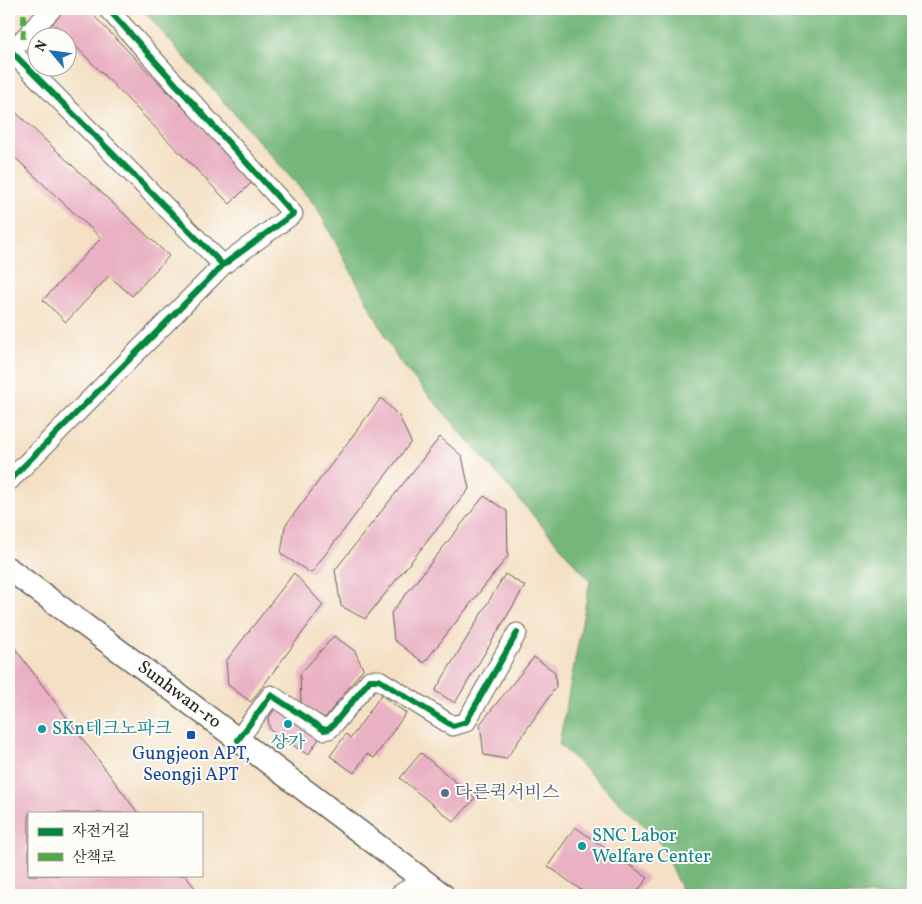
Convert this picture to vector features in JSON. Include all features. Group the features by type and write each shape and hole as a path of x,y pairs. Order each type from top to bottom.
{"main road":[{"name":"Sunhwan-ro","path":"9,569 443,895"}],"street":[{"path":"52,9 10,53 223,265"},
{"path":"9,481 223,265 293,214 108,9"},
{"path":"238,740 272,695 324,730 329,729 370,680 379,680 453,726 466,722 517,633"},
{"path":"399,895 422,878"}],"green space":[{"path":"142,9 913,9 913,895 684,895 658,839 559,744 590,581 399,361 316,206"}],"building":[{"path":"63,9 87,9 254,180 230,204 78,49 78,28 58,28 51,21"},
{"path":"9,106 169,256 132,296 109,276 66,322 43,300 101,238 9,152"},
{"path":"381,398 399,416 411,442 311,573 281,554 285,526"},
{"path":"440,437 462,456 469,489 365,619 341,606 335,570"},
{"path":"484,496 507,511 508,556 424,663 394,640 391,613"},
{"path":"294,573 323,605 251,702 228,685 226,661"},
{"path":"505,574 525,586 455,703 435,691"},
{"path":"334,636 355,651 363,669 325,718 301,704 300,674"},
{"name":"SKn테크노파크","path":"11,643 137,812 28,812 28,876 186,876 200,895 9,895 9,645"},
{"path":"534,657 555,672 556,687 506,759 484,755 480,724"},
{"path":"381,695 406,713 374,758 367,754 354,773 330,756 346,734 351,738"},
{"name":"상가","path":"278,704 322,734 308,755 270,730 268,719"},
{"path":"421,753 475,798 454,822 400,778"},
{"name":"SNC Labor Welfare Center","path":"575,827 648,878 634,895 588,895 548,866"}],"marked path":[{"path":"23,39 24,9"}],"cycle path":[{"path":"11,51 223,265 293,214 108,9"},
{"path":"9,481 223,265"},
{"path":"238,740 271,695 324,730 329,729 370,680 379,680 453,726 466,722 517,633"}],"place":[{"name":"상가","path":"288,724"},
{"name":"SKn테크노파크","path":"42,729"},
{"name":"Gungjeon APT, Seongji APT","path":"191,735"},
{"name":"다른퀵서비스","path":"445,793"},
{"name":"SNC Labor Welfare Center","path":"582,846"}]}
